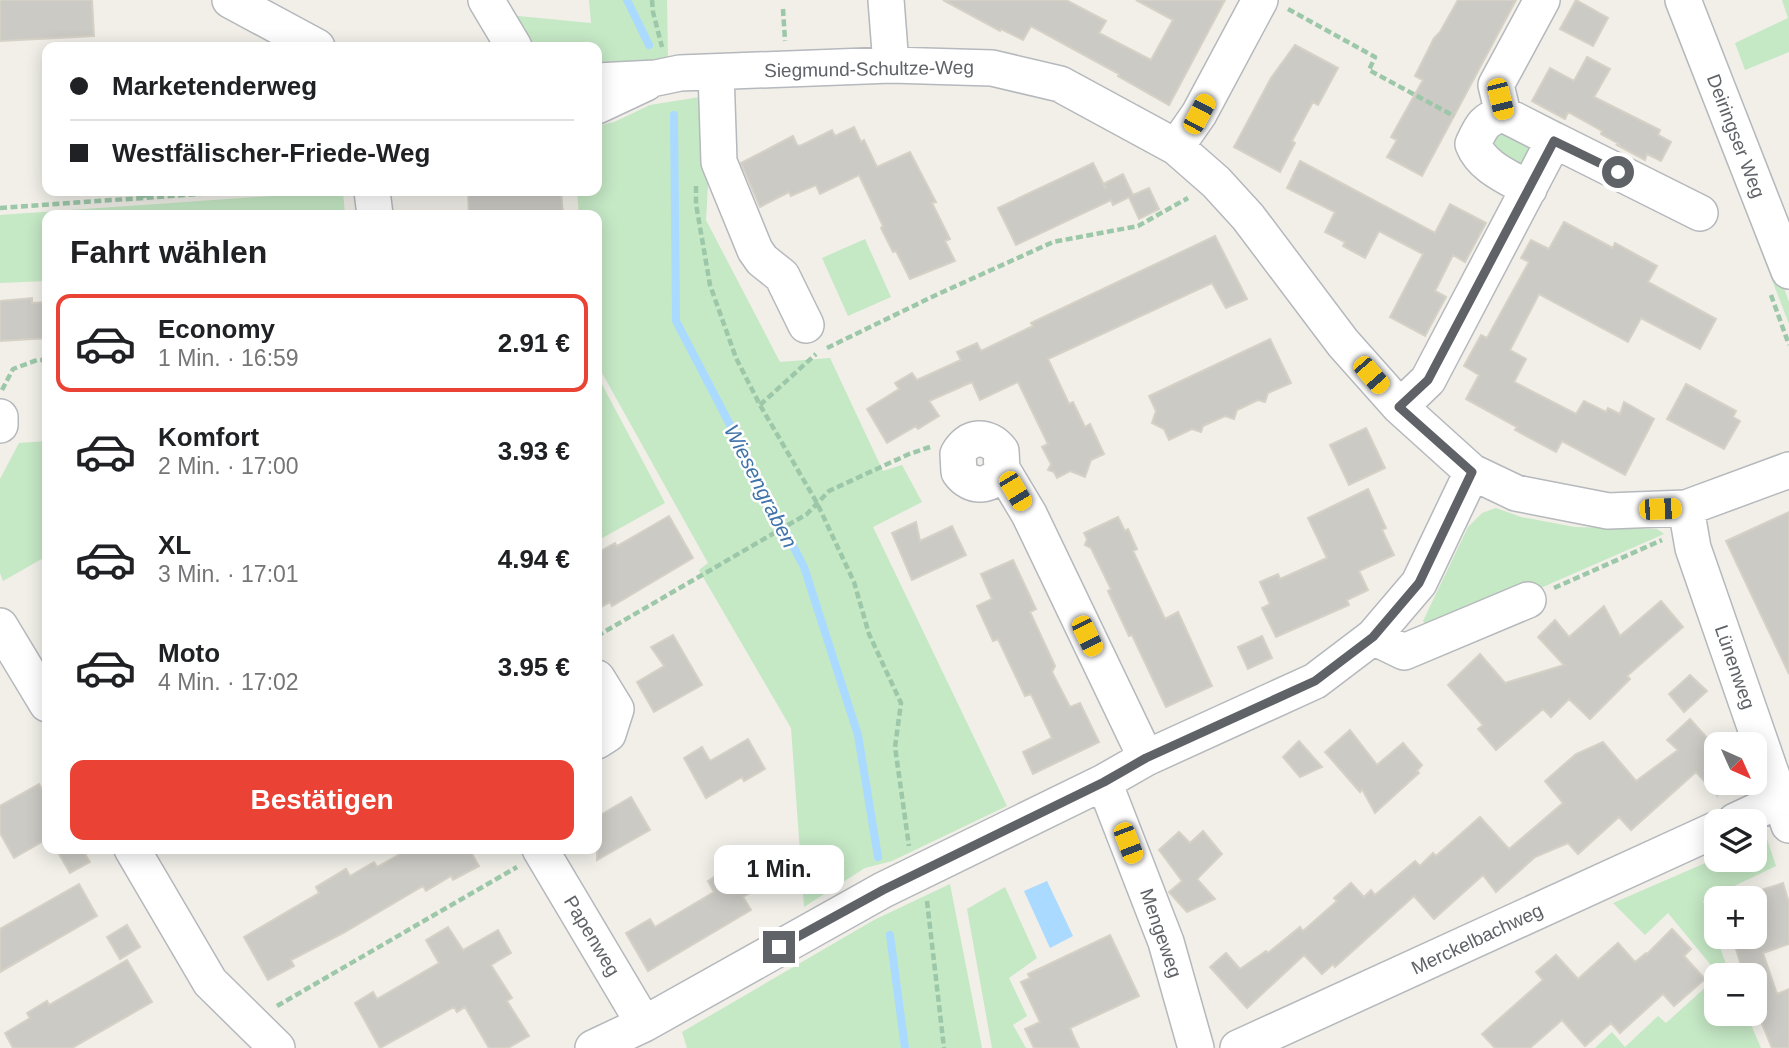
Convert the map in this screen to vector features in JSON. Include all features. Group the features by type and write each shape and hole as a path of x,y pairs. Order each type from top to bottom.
{"street":[{"path":"230,0 308,42"},
{"path":"486,0 510,42"},
{"path":"886,0 891,65"},
{"path":"1529,189 1477,156 1473,144 1492,122 1496,85 1542,0"},
{"name":"Deiringser Weg","path":"1683,0 1789,271"},
{"path":"1175,147 1270,3"},
{"name":"Siegmund-Schultze-Weg","path":"602,81 716,72 891,65 992,68 1060,84 1175,147 1216,183 1248,217 1343,343 1399,407 1472,472 1516,493 1608,511 1686,508 1789,470"},
{"path":"716,72 718,151 723,177 755,250 762,260 782,276 806,325"},
{"name":"Siegmund-Schultze-Weg","path":"602,104 668,76"},
{"path":"1492,122 1554,141 1700,213"},
{"path":"1399,407 1428,380 1554,141"},
{"path":"0,417 0,425"},
{"path":"965,443 977,439 993,443 1001,452 1002,469 1029,514 1146,758"},
{"path":"593,1048 644,1024 883,890 1104,782 1146,758 1315,681 1373,637 1419,583 1472,472"},
{"name":"Lünenweg","path":"1686,508 1693,548 1785,813"},
{"path":"1373,637 1404,652 1528,600"},
{"path":"0,626 42,696"},
{"path":"602,686 616,709 608,734 602,738"},
{"name":"Mengeweg","path":"1104,782 1166,942 1196,1048"},
{"path":"1767,816 1785,813"},
{"name":"Merckelbachweg","path":"1238,1048 1704,835"},
{"path":"135,854 210,982 266,1037"},
{"name":"Papenweg","path":"543,854 644,1024"}],"path":[{"path":"652,0 668,76"},
{"path":"1270,3 1375,57 1369,70 1492,122"},
{"path":"695,178 696,204 710,285 736,358 817,503 854,582 869,634 901,704 895,747 908,842 927,900 944,1048"},
{"path":"760,405 817,353 936,295 1053,242 1138,226 1216,183"},
{"path":"0,208 172,196"},
{"path":"0,394 13,369 42,360"},
{"path":"602,633 807,514 829,491 909,454 930,447 965,443"},
{"path":"1528,600 1662,540 1686,508"},
{"path":"266,1037 278,1006 536,854"}],"green space":[{"path":"589,0 667,0 668,63 602,67 602,42 522,42 507,15 591,23"},
{"path":"1664,0 1672,0 1785,291 1789,302 1789,324"},
{"path":"1782,0 1789,0 1789,52 1745,70 1735,43 1788,18"},
{"path":"700,97 709,167 706,220 780,362 830,358 883,471 902,465 922,502 873,527 1007,806 892,861 865,868 804,907 791,728 699,570 708,563 602,373 602,210 579,210 577,196 602,196 602,125 650,105"},
{"path":"1495,128 1533,146 1523,166 1516,166 1490,151"},
{"path":"272,196 343,196 345,210 71,210"},
{"path":"42,212 42,281 0,283 0,215"},
{"path":"865,239 891,297 848,316 822,258"},
{"path":"602,384 665,503 602,538"},
{"path":"42,441 42,559 3,581 0,573 0,479 19,443"},
{"path":"1496,508 1521,517 1575,527 1657,529 1664,534 1442,631 1431,632 1423,621 1468,527 1482,513"},
{"path":"1767,839 1776,866 1767,870"},
{"path":"1704,864 1704,872 1763,872 1734,886 1704,886 1704,949 1721,949 1726,963 1709,963 1668,913 1645,935 1613,903"},
{"path":"950,884 982,1048 687,1048 682,1032 874,920"},
{"path":"1005,887 1037,958 1009,978 1027,1016 1013,1025 1026,1048 992,1048 967,909"},
{"path":"1704,989 1704,1026 1752,1026 1761,1048 1595,1048 1612,1032 1625,1047 1658,1016 1666,1023"}],"water":[{"path":"1047,881 1073,936 1050,948 1024,891"}],"building":[{"path":"0,0 92,0 94,36 0,41"},
{"path":"943,0 1066,0 1106,21 1099,33 1151,60 1173,20 1136,0 1225,0 1169,105 1031,26 1023,40 1001,29 1000,31"},
{"path":"1458,0 1516,0 1422,176 1387,157 1397,140 1391,137 1423,80 1415,76 1434,38"},
{"path":"1576,0 1608,18 1593,46 1560,29"},
{"path":"1295,45 1338,68 1318,105 1313,102 1292,141 1295,143 1280,172 1234,147 1271,78"},
{"path":"1587,57 1610,69 1594,97 1660,130 1658,135 1671,142 1661,161 1647,154 1645,160 1568,112 1565,119 1532,101 1550,68 1574,81"},
{"path":"854,127 861,142 864,140 877,167 910,152 936,202 932,203 950,239 945,241 955,261 910,279 881,228 883,226 859,175 820,194 816,185 791,196 789,192 760,207 741,163 793,136 800,146 832,130 835,136"},
{"path":"1300,161 1435,233 1450,204 1486,223 1465,262 1453,255 1435,291 1446,297 1425,336 1390,317 1423,254 1379,231 1365,258 1343,246 1345,242 1325,232 1335,212 1287,188"},
{"path":"1093,163 1103,184 1123,174 1133,195 1149,188 1159,209 1139,219 1129,197 1113,205 1111,200 1016,245 998,208"},
{"path":"468,196 561,196 563,210 469,210"},
{"path":"1564,222 1613,248 1615,243 1657,266 1648,282 1716,319 1700,349 1641,318 1628,342 1539,294 1510,350 1526,359 1514,382 1576,414 1584,401 1606,412 1608,408 1620,414 1624,402 1654,419 1625,475 1562,441 1556,452 1466,399 1479,375 1464,366 1481,335 1487,338 1529,262 1521,258 1531,240 1549,249"},
{"path":"1215,236 1247,299 1226,308 1212,283 1048,359 1069,404 1073,402 1085,427 1090,424 1104,454 1091,460 1085,477 1070,471 1057,478 1054,472 1048,470 1051,464 1042,447 1048,444 1018,382 980,400 972,382 929,401 939,416 887,443 867,409 899,389 895,383 912,373 917,380 961,360 957,352 977,343 981,351 1033,326 1031,323"},
{"path":"32,298 32,303 42,302 42,338 0,341 0,301"},
{"path":"1270,339 1291,383 1268,393 1265,402 1258,400 1237,410 1234,419 1225,416 1203,426 1201,432 1192,429 1169,440 1164,429 1152,423 1156,411 1149,396"},
{"path":"1686,384 1736,411 1733,417 1740,421 1724,449 1667,419"},
{"path":"1366,428 1385,468 1349,485 1330,445"},
{"path":"1368,489 1386,528 1382,530 1394,555 1359,571 1368,590 1347,600 1349,605 1276,637 1262,608 1270,604 1260,582 1278,574 1280,579 1327,558 1308,518"},
{"path":"1789,512 1789,674 1726,541"},
{"path":"669,516 693,558 612,606 610,602 602,606 602,550 615,543 617,546"},
{"path":"1118,517 1125,531 1128,529 1137,549 1133,551 1165,619 1178,612 1212,686 1166,707 1132,635 1129,636 1108,591 1111,589 1091,548 1085,545 1087,539 1084,533"},
{"path":"916,522 920,541 952,526 966,555 912,580 892,533"},
{"path":"1013,560 1036,609 1030,612 1055,666 1052,672 1070,707 1080,703 1099,742 1033,774 1023,752 1052,738 1031,694 1025,696 998,639 993,641 977,606 992,599 981,574"},
{"path":"1661,601 1683,627 1627,676 1630,679 1590,719 1569,699 1551,717 1543,709 1496,750 1478,729 1483,725 1448,685 1480,654 1505,683 1564,665 1538,637 1555,620 1569,637 1604,606 1620,636"},
{"path":"673,635 702,685 654,712 637,682 664,666 651,647"},
{"path":"1262,636 1272,658 1248,669 1238,647"},
{"path":"1690,675 1707,691 1684,712 1669,694"},
{"path":"1690,719 1704,735 1704,781 1696,772 1631,830 1619,817 1578,854 1568,843 1535,857 1496,892 1483,875 1434,919 1414,896 1335,967 1333,964 1322,974 1304,955 1247,1008 1210,967 1226,953 1240,969 1266,951 1268,953 1300,927 1303,931 1337,901 1334,898 1351,883 1364,897 1371,890 1375,895 1415,861 1420,866 1433,853 1436,856 1480,817 1509,849 1563,803 1545,781 1576,754 1603,742 1636,781 1678,750 1667,740"},
{"path":"1350,730 1377,765 1403,743 1422,765 1417,771 1419,773 1375,813 1362,789 1360,792 1325,752"},
{"path":"748,739 765,769 744,781 742,777 706,798 684,758 702,747 710,761"},
{"path":"1299,741 1322,767 1300,777 1283,757"},
{"path":"39,784 42,790 42,842 14,858 0,833 0,806"},
{"path":"631,797 650,830 597,860 597,854 602,854 602,814"},
{"path":"1203,831 1222,854 1197,879 1215,899 1187,912 1169,892 1182,881 1159,850 1179,832 1190,843"},
{"path":"753,851 771,881 743,897 751,910 648,971 626,933 650,919 655,927 714,892 708,881"},
{"path":"59,854 85,854 90,862 70,873"},
{"path":"400,854 472,854 479,866 453,880 451,876 426,891 423,886 291,960 294,966 268,980 244,937 319,893 316,887 346,869 350,876 374,862 377,867"},
{"path":"1783,883 1789,903 1789,944 1763,953 1766,963 1740,963 1736,949 1767,949 1767,888"},
{"path":"79,884 97,916 0,972 0,929"},
{"path":"127,925 140,947 120,959 107,937"},
{"path":"448,927 463,950 498,930 511,953 491,965 512,998 507,1001 529,1036 508,1048 489,1048 465,1007 457,1012 454,1007 380,1048 355,1003 373,992 377,999 439,963 426,940"},
{"path":"1672,929 1691,949 1684,956 1704,980 1674,1006 1663,994 1620,1033 1611,1023 1585,1046 1562,1020 1530,1048 1495,1048 1482,1034 1543,980 1536,972 1556,955 1578,979 1618,943 1635,962"},
{"path":"1110,935 1139,996 1070,1028 1079,1048 1034,1048 1025,1029 1040,1022 1021,982 1030,978 1028,974"},
{"path":"127,960 152,1002 72,1048 13,1048 5,1033 30,1018 27,1013 47,1001 49,1005"},
{"path":"1767,965 1777,994 1789,989 1789,1048 1772,1048 1763,1026 1767,1026"}],"waterway":[{"name":"Wiesengraben","path":"627,0 649,45"},
{"name":"Wiesengraben","path":"674,115 676,321 804,567 858,735 878,857"},
{"name":"Wiesengraben","path":"890,935 905,1048"}],"route":[{"path":"779,947 883,890 1104,782 1146,758 1315,681 1373,637 1419,583 1472,472 1399,407 1428,380 1554,141 1618,172"}]}
